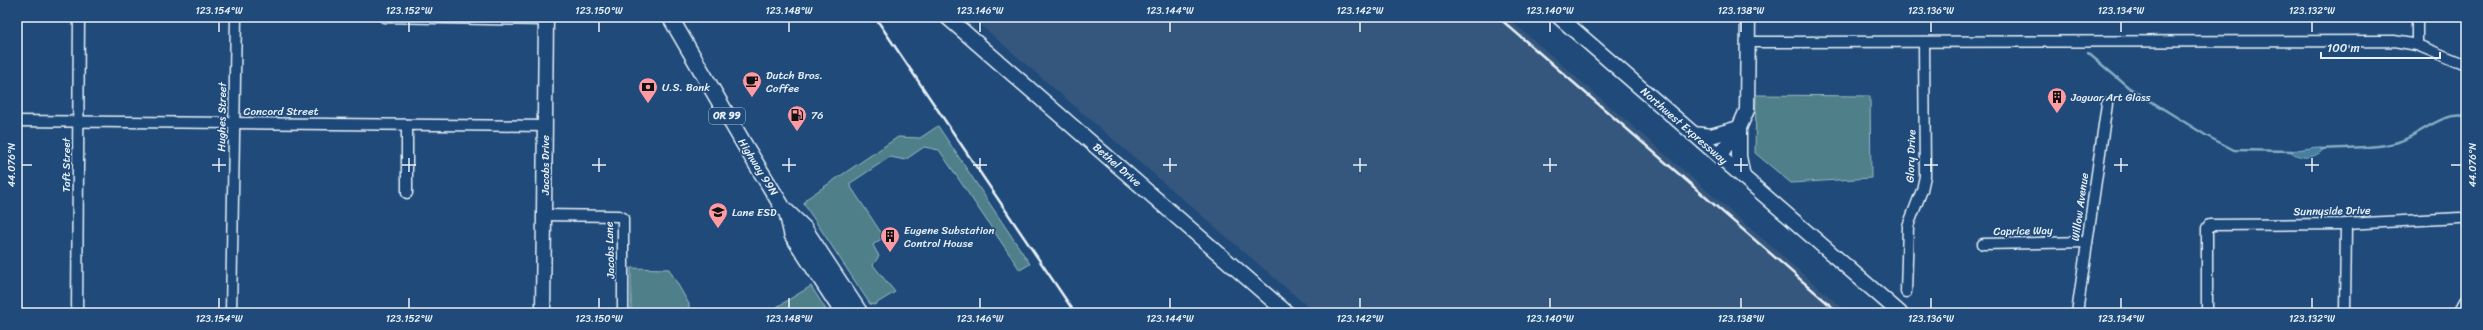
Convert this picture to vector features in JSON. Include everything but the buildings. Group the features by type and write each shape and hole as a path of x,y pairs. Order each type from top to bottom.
{"main road":[{"name":"Highway 99N","path":"670,17 740,139 787,213 804,228 860,313"},
{"name":"Highway 99N","path":"787,213 792,235 843,313"}],"street":[{"name":"Taft Street","path":"77,313 79,17"},
{"name":"Hughes Street","path":"231,313 236,17"},
{"path":"384,17 546,19"},
{"name":"Bethel Drive","path":"947,17 1287,313"},
{"name":"Northwest Expressway","path":"1559,17 1900,313"},
{"path":"1719,156 1739,128 1747,110 1748,17"},
{"path":"2417,17 2417,44"},
{"name":"Jacobs Drive","path":"544,313 546,19"},
{"path":"1748,42 2379,41 2417,44 2466,65"},
{"name":"Glory Drive","path":"1906,292 1908,226 1922,190 1924,176 1924,42"},
{"name":"Willow Avenue","path":"2077,313 2107,104"},
{"name":"Concord Street","path":"17,121 545,126"},
{"path":"407,125 407,193"},
{"path":"1694,134 1711,136 1739,128"},
{"path":"1739,128 1739,156 1743,177"},
{"name":"Jacobs Lane","path":"544,215 619,216 623,218 623,313"},
{"name":"Sunnyside Drive","path":"2207,313 2207,228 2210,225 2346,224 2460,218"},
{"path":"2345,313 2346,224"},
{"name":"Caprice Way","path":"1983,244 2087,242"},
{"path":"2459,313 2466,300"}],"shaded area":[{"path":"971,17 1507,17 1848,313 1315,313"},
{"path":"2317,147 2324,149 2316,155 2307,157 2298,156 2290,151"}],"green space":[{"path":"1756,95 1870,96 1871,178 1791,183 1755,153"},
{"path":"938,126 1030,264 1020,270 939,150 924,147 905,160 890,157 849,184 884,237 873,245 879,256 873,265 895,292 874,305 870,304 804,204 806,199 898,137 920,138"},
{"path":"631,268 669,269 689,304 689,310 684,313 631,313"},
{"path":"811,286 828,313 774,313 772,310"}],"waterway":[{"path":"2088,53 2128,87 2207,136 2234,150 2292,151"},
{"path":"2321,149 2370,147 2390,144 2406,139 2448,117 2466,116"}],"railway":[{"path":"875,17 1075,313"},
{"path":"1498,17 1839,313"}],"place":[{"name":"Dutch Bros. Coffee","path":"752,98"},
{"name":"U.S. Bank","path":"648,104"},
{"name":"Jaguar Art Glass","path":"2057,114"},
{"name":"76","path":"797,132"},
{"name":"Lane ESD","path":"718,229"},
{"name":"Eugene Substation Control House","path":"890,253"}]}
